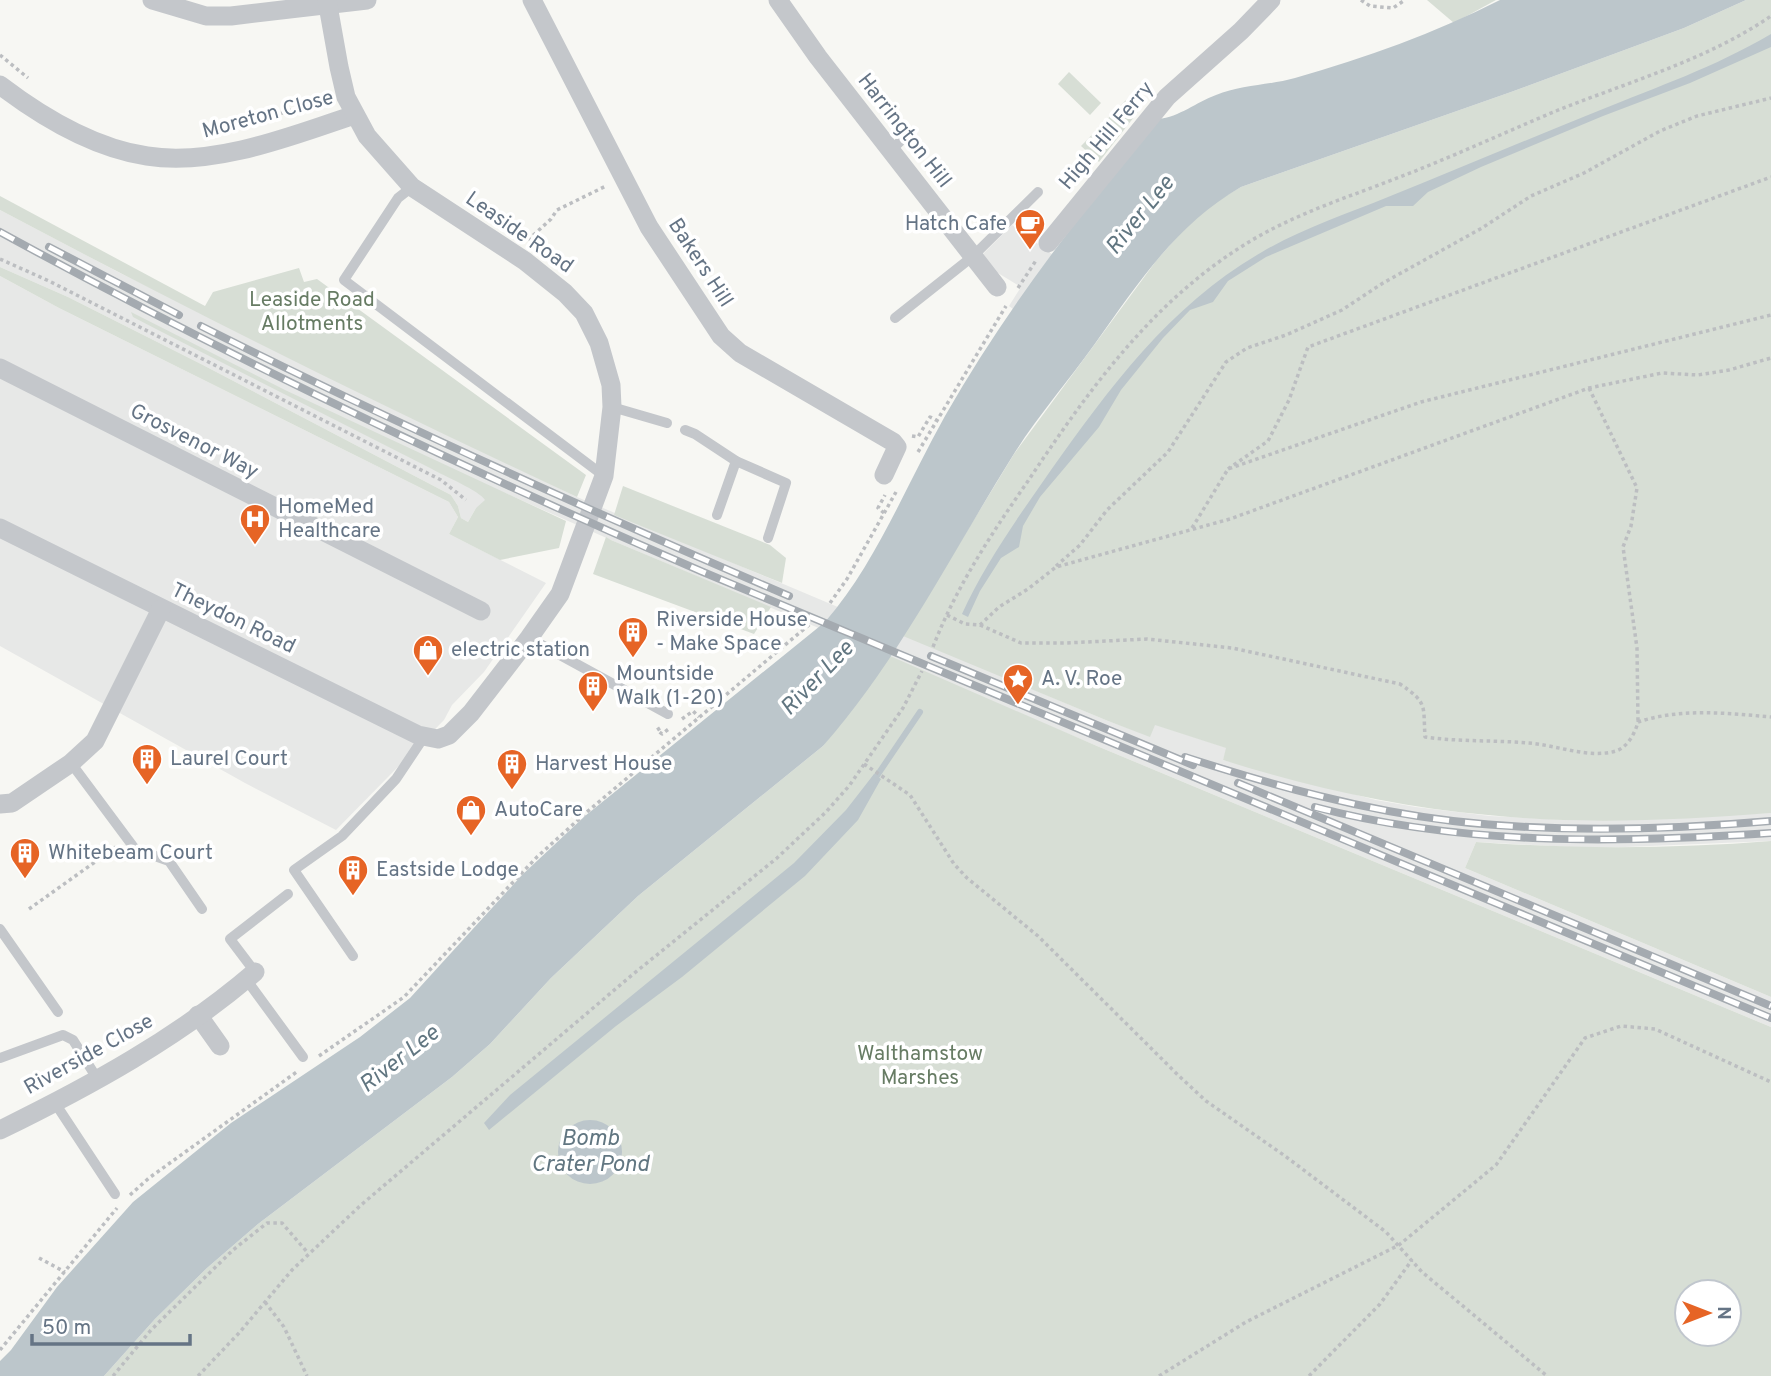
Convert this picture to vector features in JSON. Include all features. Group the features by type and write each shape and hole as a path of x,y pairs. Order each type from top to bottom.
{"street":[{"path":"152,0 206,16 231,16 327,2 367,0"},
{"name":"Bakers Hill","path":"532,0 649,227 720,336 740,353 893,442 897,447"},
{"name":"Harrington Hill","path":"778,0 818,57 972,257 1005,295"},
{"name":"High Hill Ferry","path":"1048,243 1167,97 1241,31 1271,0"},
{"name":"Leaside Road","path":"327,2 346,94 354,115 367,136 412,187 517,256 565,293 584,313 599,343 611,385 612,407 604,475 560,594 471,713 449,735 438,739 424,737"},
{"name":"Moreton Close","path":"0,85 18,99 70,129 124,152 150,157 190,157 232,151 354,115"},
{"name":"Grosvenor Way","path":"0,368 481,611"},
{"path":"884,475 897,447"},
{"name":"Theydon Road","path":"0,528 161,610 424,737"},
{"path":"0,804 12,803 71,763 95,741 161,610"},
{"name":"Riverside Close","path":"0,1130 98,1080 159,1045 251,976"},
{"path":"198,1015 220,1046"}],"lane":[{"path":"891,150 911,131"},
{"path":"412,187 398,198 344,280 604,475"},
{"path":"894,318 972,257 1038,192"},
{"path":"612,407 667,423"},
{"path":"685,430 736,461 786,483 768,538"},
{"path":"717,514 736,461"},
{"path":"529,638 668,713"},
{"path":"353,956 294,870 342,836 396,779 424,737"},
{"path":"71,763 135,849 169,861 202,909"},
{"path":"288,894 230,940 305,1061"},
{"path":"0,929 58,1012"},
{"path":"0,1058 64,1035 73,1040 98,1080"},
{"path":"55,1102 115,1194"}],"path":[{"path":"1361,0 1370,6 1393,8 1405,0"},
{"path":"933,647 947,615 993,531 1079,406 1163,307 1215,265 1273,229 1683,61 1744,33 1771,16"},
{"path":"0,55 35,84"},
{"path":"218,133 346,94"},
{"path":"980,625 999,607 1028,589 1080,545 1107,510 1168,452 1226,362 1236,355 1247,348 1286,335 1342,310 1531,196 1584,173 1660,131 1697,116 1771,98"},
{"path":"1190,529 1228,469 1268,440 1289,400 1308,347 1771,177"},
{"path":"517,256 557,210 588,196"},
{"path":"997,318 1005,295 1048,243"},
{"path":"0,258 369,442 441,480 466,499"},
{"path":"1228,469 1421,402 1771,316"},
{"path":"1056,567 1230,519 1589,388 1662,373 1698,374 1729,370 1771,358"},
{"path":"947,615 965,624 980,625 1021,643 1147,639 1232,648 1400,684 1418,696 1424,706 1426,737 1530,743 1592,753 1616,751 1625,746 1638,722 1637,648 1623,547 1631,526 1637,488 1589,388"},
{"path":"897,447 909,436 918,437 930,417 936,420"},
{"path":"318,1057 404,997 537,857 810,624"},
{"path":"198,1376 308,1253 361,1205 530,1059 778,858 826,812 864,764 902,708 922,671"},
{"path":"1638,722 1655,716 1709,712 1771,717"},
{"path":"864,764 914,800 954,864 967,878 1038,936 1178,1076 1206,1101 1285,1156 1395,1240 1422,1272 1547,1376"},
{"path":"29,909 127,839"},
{"path":"1159,1376 1246,1322 1399,1245 1496,1165 1585,1038 1621,1026 1655,1028 1771,1082"},
{"path":"0,1350 122,1203 149,1178 305,1061"},
{"path":"113,1376 188,1292 267,1223 282,1223 308,1253"},
{"path":"39,1258 65,1272"},
{"path":"1309,1376 1380,1304 1412,1260"},
{"path":"265,1302 284,1327 307,1375 298,1376"}],"shaded area":[{"path":"0,210 120,273 577,497 1108,721 1150,736 1154,724 1227,748 1223,760 1376,800 1416,807 1490,816 1568,820 1771,813 1771,841 1625,847 1476,842 1465,868 1771,997 1771,1027 1097,746 505,493 476,508 468,522 461,518 451,495 203,365 68,297 0,267"},
{"path":"1012,225 1052,254 1013,309 1009,306 1021,287 993,270 983,254"},
{"path":"0,276 449,502 458,517 449,534 546,583 484,672 452,705 444,720 336,830 245,783 0,646"}],"green space":[{"path":"1427,0 1496,0 1454,23"},
{"path":"1746,0 1771,0 1771,813 1665,819 1559,820 1421,807 1354,795 1223,760 1226,748 1155,725 1150,737 903,636 1014,454 1156,261 1193,219 1241,187 1684,28"},
{"path":"1069,72 1101,103 1090,115 1058,84"},
{"path":"1128,98 1141,108 1099,162 1081,146"},
{"name":"Leaside Road Allotments","path":"0,196 205,306 213,292 299,268 304,282 317,279 586,475 577,497 431,428 71,248 0,210"},
{"path":"0,267 68,297 203,365 451,495 461,518 468,522 476,508 485,500 476,492 133,317 131,312 285,390 566,521 559,548 500,560 449,534 458,517 449,502 59,308 0,276"},
{"path":"623,486 770,545 786,558 782,583 614,515"},
{"path":"606,537 771,607 754,634 593,574"},
{"name":"Walthamstow Marshes","path":"890,656 1097,746 1771,1027 1771,1376 104,1376 155,1319 207,1268 258,1224 452,1077 490,1044 551,978 638,896 823,746"},
{"path":"1771,841 1771,997 1465,868 1476,842 1624,847"}],"water":[{"name":"River Lee","path":"1500,0 1746,0 1684,28 1241,187 1217,202 1196,219 1159,258 1031,428 900,643 823,746 638,896 551,978 490,1044 452,1077 258,1224 207,1268 155,1319 104,1376 0,1376 0,1361 57,1287 133,1202 231,1123 360,1037 410,998 522,875 585,816 825,622 876,549 945,416 1018,300 1158,119 1174,115 1226,92 1295,78 1373,53 1425,34"},
{"path":"1771,34 1771,47 1690,83 1481,167 1428,192 1413,206 1386,206 1266,257 1228,281 1213,302 1190,310 1163,338 1121,390 1099,427 1040,497 1023,526 1019,547 1001,558 980,591 968,617 962,614 1003,540 1096,408 1144,349 1171,322 1229,273 1262,252 1308,229 1686,76"},
{"path":"874,774 881,779 858,820 805,876 489,1130 484,1123 510,1095 794,863 846,810"},
{"name":"Bomb Crater Pond","path":"590,1120 613,1129 622,1152 613,1175 590,1184 567,1175 558,1152 567,1129"}],"waterway":[{"path":"872,783 920,712"}],"railway":[{"path":"0,232 260,367 436,452 614,533 1771,1018"},
{"path":"49,247 179,315"},
{"path":"201,326 493,466 789,596"},
{"path":"931,656 1193,765"},
{"path":"1185,757 1317,795 1453,821 1572,829 1771,821"},
{"path":"1238,783 1771,1006"},
{"path":"1315,807 1371,820 1484,835 1656,839 1771,833"}],"place":[{"name":"Hatch Cafe","path":"1030,251"},
{"name":"HomeMed Healthcare","path":"255,546"},
{"name":"Riverside House - Make Space","path":"633,659"},
{"name":"electric station","path":"428,677"},
{"name":"A. V. Roe","path":"1018,706"},
{"name":"Mountside Walk (1-20)","path":"593,713"},
{"name":"Laurel Court","path":"147,786"},
{"name":"Harvest House","path":"512,791"},
{"name":"AutoCare","path":"471,837"},
{"name":"Whitebeam Court","path":"25,880"},
{"name":"Eastside Lodge","path":"353,897"}]}
